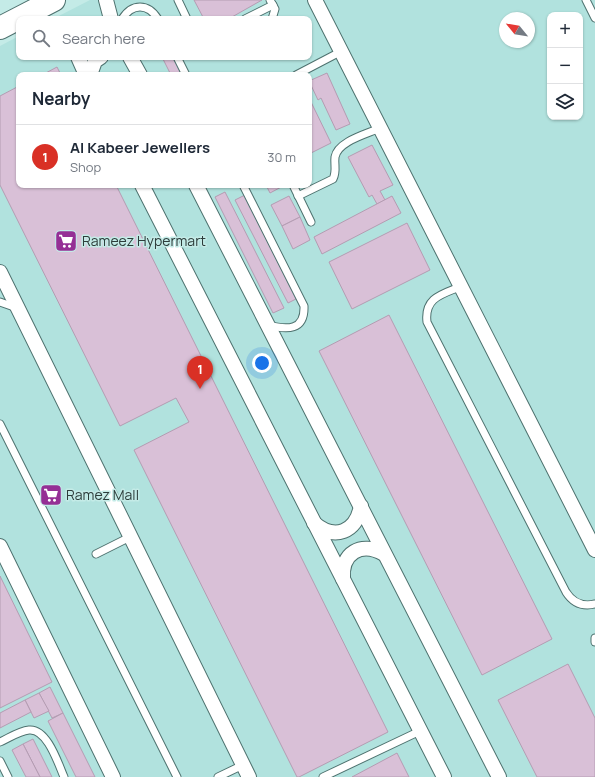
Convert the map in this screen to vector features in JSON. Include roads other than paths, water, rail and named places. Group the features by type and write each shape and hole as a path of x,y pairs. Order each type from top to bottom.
{"main road":[{"path":"24,16 54,0"}],"street":[{"path":"106,0 110,16"},
{"path":"315,0 340,52 462,286 595,550"},
{"path":"79,60 85,72"},
{"path":"91,72 95,62 97,60"},
{"path":"144,188 444,777"},
{"path":"198,188 499,777"},
{"path":"0,272 132,536 246,771"},
{"path":"314,522 322,529 332,532 343,531 352,526 359,516 361,506"},
{"path":"0,546 113,777"},
{"path":"343,579 342,569 347,559 354,552 364,548 374,549 384,554"}],"lane":[{"path":"178,0 186,16"},
{"path":"586,0 595,18"},
{"path":"250,16 272,2 275,9 273,16"},
{"path":"124,16 130,9 138,6 146,7 153,11 156,16"},
{"path":"302,72 340,52"},
{"path":"178,60 184,72"},
{"path":"298,196 333,179 336,169 336,154 342,146 380,128"},
{"path":"244,188 304,306 304,314 301,321 296,326 288,329 281,329 267,325"},
{"path":"294,188 311,222"},
{"path":"462,286 433,300 428,306 426,314 427,322 566,592 571,599 578,604 587,606 595,604"},
{"path":"0,302 19,308"},
{"path":"0,424 177,777"},
{"path":"96,554 132,536"},
{"path":"0,742 25,730 38,731 44,736 64,777"},
{"path":"323,777 420,731"},
{"path":"0,761 8,777"},
{"path":"218,777 246,771"}],"place":[{"name":"Rameez Hypermart","path":"66,241"},
{"name":"Al Kabeer Jewellers","path":"200,389"},
{"name":"Ramez Mall","path":"51,495"}]}
